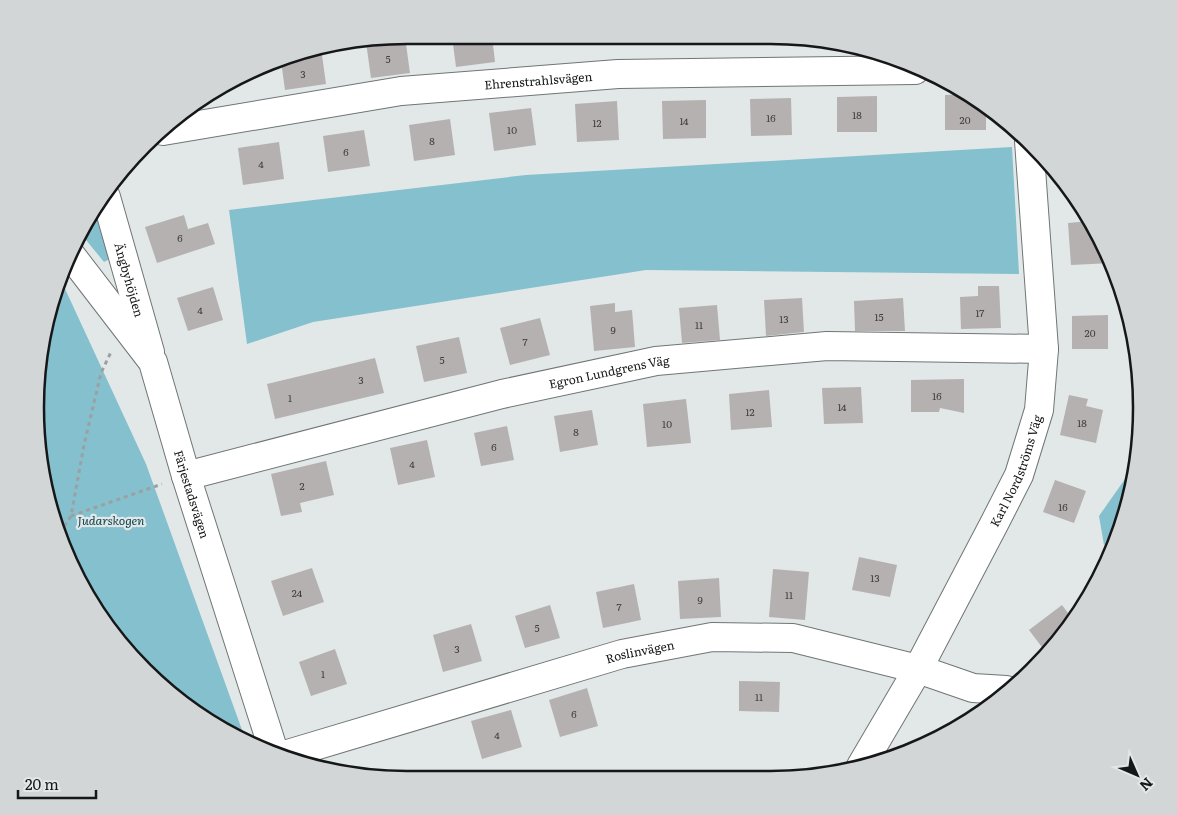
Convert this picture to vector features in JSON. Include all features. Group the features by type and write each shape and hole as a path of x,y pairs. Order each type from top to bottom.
{"street":[{"name":"Ehrenstrahlsvägen","path":"174,129 402,90 618,74 906,70"},
{"name":"Karl Nordströms Väg","path":"867,758 918,669 1019,474 1039,410 1044,349 1030,153"},
{"name":"Ängbyhöjden","path":"107,202 153,362"},
{"name":"Färjestadsvägen","path":"75,260 124,327 153,362 186,476 272,745"},
{"name":"Egron Lundgrens Väg","path":"186,476 502,394 656,361 827,346 1044,349"},
{"name":"Roslinvägen","path":"292,752 622,654 712,637 793,638 918,669 973,688 999,690"}],"path":[{"path":"64,527 71,516 84,445 101,373 124,327"},
{"path":"71,516 186,476"}],"green space":[{"path":"1012,147 1019,274 646,270 313,322 247,344 229,210 526,175"},
{"path":"97,218 115,256 104,262 85,239"},
{"name":"Judarskogen","path":"64,287 146,464 243,732 205,710 150,665 105,610 71,547 56,502 51,478 47,455 44,408 47,360 56,313"},
{"path":"1126,478 1114,524 1107,544 1104,545 1099,516"}],"building":[{"path":"406,44 410,73 371,78 367,46"},
{"path":"453,44 493,44 495,62 456,67"},
{"path":"322,54 326,84 285,90 282,66"},
{"path":"945,95 955,95 986,115 986,130 945,130"},
{"path":"877,96 877,132 837,132 837,97"},
{"path":"791,98 792,135 751,136 750,99"},
{"path":"706,100 706,138 663,139 662,101"},
{"path":"617,101 619,140 577,142 575,104"},
{"path":"531,108 536,145 494,151 489,113"},
{"path":"450,119 455,155 414,161 409,125"},
{"path":"364,130 370,166 328,172 323,136"},
{"path":"279,142 284,179 243,185 238,148"},
{"path":"184,215 188,229 208,223 215,244 157,263 145,227"},
{"path":"1082,222 1104,263 1071,265 1068,223"},
{"path":"978,286 999,286 1001,328 961,329 960,297 978,296"},
{"path":"213,287 223,320 188,331 177,298"},
{"path":"802,298 804,332 766,336 764,300"},
{"path":"903,298 905,331 855,331 854,301"},
{"path":"615,303 615,312 632,310 635,347 594,351 590,306"},
{"path":"717,305 720,340 682,343 679,308"},
{"path":"1108,315 1108,349 1072,349 1072,316"},
{"path":"540,318 550,355 510,365 500,328"},
{"path":"459,337 467,373 424,382 416,346"},
{"path":"375,358 384,393 275,419 267,384"},
{"path":"964,379 964,413 940,408 939,412 911,412 911,380"},
{"path":"861,387 863,423 824,424 822,388"},
{"path":"769,390 772,427 731,430 729,394"},
{"path":"1069,395 1088,399 1086,406 1103,410 1096,443 1060,435"},
{"path":"686,399 691,443 647,447 643,404"},
{"path":"592,410 598,445 560,452 554,416"},
{"path":"507,426 514,460 481,466 474,433"},
{"path":"427,440 435,477 398,485 390,448"},
{"path":"326,461 334,495 300,503 302,512 281,516 271,474"},
{"path":"1055,480 1086,491 1074,523 1043,512"},
{"path":"859,557 897,565 890,597 852,590"},
{"path":"312,568 324,602 283,616 271,581"},
{"path":"773,569 809,572 805,620 769,617"},
{"path":"719,578 721,617 680,619 678,581"},
{"path":"634,584 641,620 603,628 596,592"},
{"path":"550,605 560,638 525,648 515,616"},
{"path":"1062,605 1069,614 1042,648 1029,630"},
{"path":"471,624 482,661 443,672 433,635"},
{"path":"335,649 347,684 311,696 299,662"},
{"path":"739,681 780,682 779,712 739,711"},
{"path":"587,688 598,726 560,737 549,700"},
{"path":"511,710 522,747 482,759 471,721"}]}
